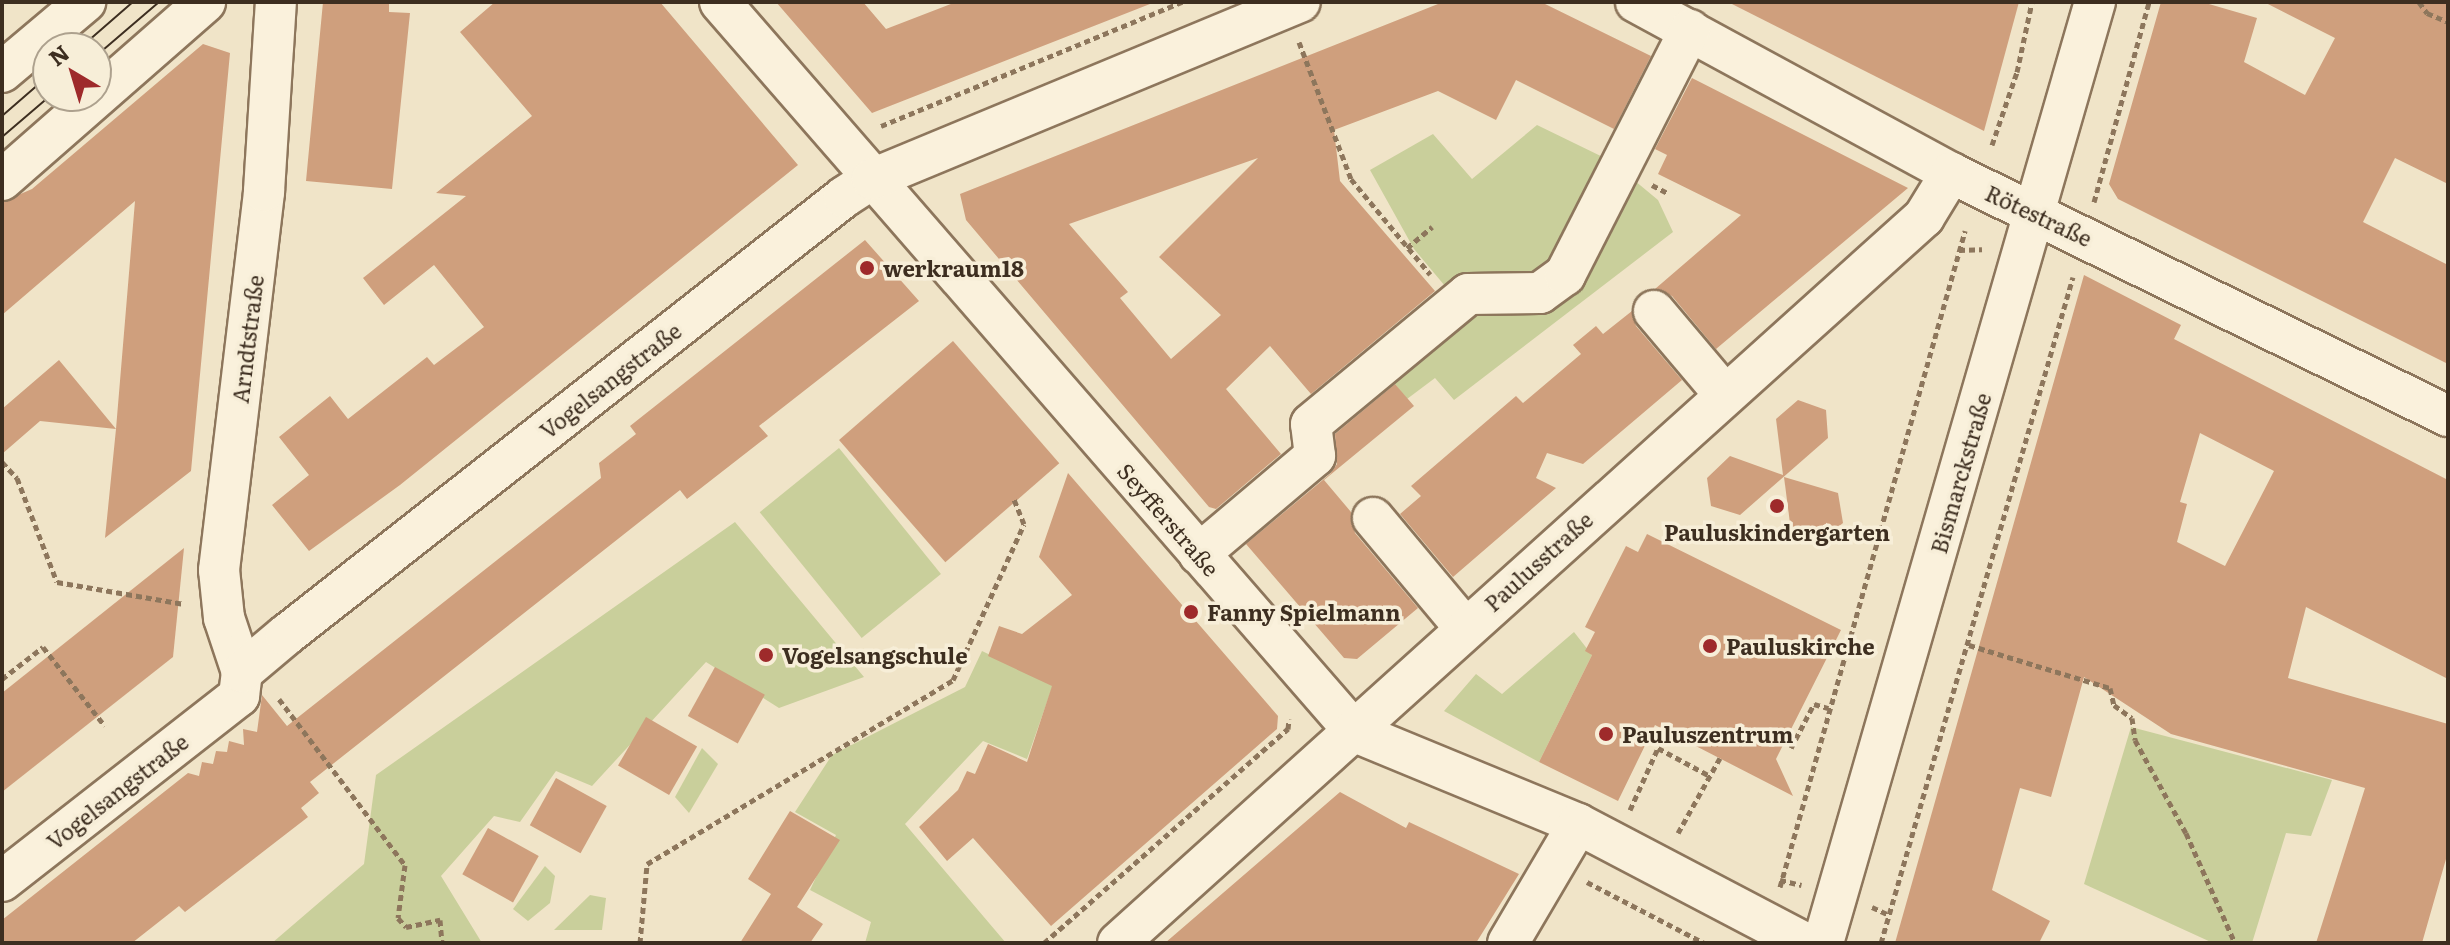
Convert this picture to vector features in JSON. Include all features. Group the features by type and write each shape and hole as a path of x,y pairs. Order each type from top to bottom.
{"street":[{"path":"2,72 85,2"},
{"path":"2,180 205,2"},
{"name":"Arndtstraße","path":"242,672 224,618 219,570 264,191 276,2"},
{"name":"Seyfferstraße","path":"720,2 1355,732 1578,824 1805,943"},
{"name":"Rötestraße","path":"1636,2 1951,173 2448,416"},
{"name":"Bismarckstraße","path":"1823,943 2095,2"},
{"name":"Vogelsangstraße","path":"2,881 239,696 242,672 872,179 1293,5"},
{"path":"1199,554 1315,456 1311,424 1468,294 1540,293 1565,275 1690,30"},
{"name":"Paulusstraße","path":"1118,943 1355,732 1464,627 1924,217 1951,173"},
{"path":"1654,311 1725,395"},
{"path":"1373,518 1464,627"},
{"path":"1508,943 1578,824"}],"path":[{"path":"844,144 1182,2"},
{"path":"1992,145 2017,72 2032,2"},
{"path":"1881,943 1969,645 2149,2"},
{"path":"2419,2 2427,13 2448,22"},
{"path":"1293,5 1351,179 1456,304"},
{"path":"1407,248 1432,227"},
{"path":"1781,881 1959,250"},
{"path":"2,462 17,478 57,582 185,604"},
{"path":"640,943 647,864 953,680 1024,524 1014,499"},
{"path":"1969,645 2110,688 2114,705 2132,718 2135,740 2186,833 2235,943"},
{"path":"2,679 43,647 105,726"},
{"path":"281,701 405,865 398,918 406,927 440,920 442,943"},
{"path":"1791,748 1814,704 1828,708"},
{"path":"1044,943 1288,729"},
{"path":"1614,843 1658,748 1710,776"},
{"path":"1674,841 1720,758"},
{"path":"1587,882 1704,943"}],"green space":[{"path":"1537,125 1611,161 1658,200 1673,232 1454,400 1435,378 1407,399 1390,378 1455,288 1445,286 1414,249 1370,170 1433,134 1472,179"},
{"path":"839,448 941,574 862,638 760,512"},
{"path":"735,522 864,677 779,708 706,662 592,786 556,771 520,822 494,816 441,876 482,943 272,943 364,864 376,775"},
{"path":"1574,632 1592,655 1539,762 1444,711 1476,674 1502,694"},
{"path":"982,651 1053,685 1027,759 983,741 905,824 1006,943 865,943 871,922 810,890 836,835 795,812 832,755 965,687"},
{"path":"2131,727 2332,780 2311,836 2286,833 2252,943 2213,943 2084,884"},
{"path":"702,748 718,764 689,813 675,797"},
{"path":"545,866 555,876 550,903 528,921 513,909"},
{"path":"590,895 606,898 602,930 554,930"}],"building":[{"path":"323,2 389,2 389,12 410,13 392,189 306,181"},
{"path":"495,2 660,2 798,165 400,485 309,551 272,505 309,475 279,437 330,396 348,419 427,357 434,365 484,327 434,265 384,305 363,278 466,196 436,193 532,116 460,32"},
{"path":"776,2 863,2 886,29 956,2 1150,4 872,113"},
{"path":"1443,2 1541,2 1651,56 1614,129 1516,80 1496,120 1438,91 1334,130 1340,181 1435,291 1311,394 1270,346 1226,389 1281,454 1216,509 1209,507 966,220 960,194","holes":["1258,158 1159,257 1221,315 1171,359 1120,298 1128,292 1069,224"]},
{"path":"1728,2 2019,2 1984,131"},
{"path":"2161,2 2202,2 2257,18 2244,62 2305,95 2335,38 2264,2 2448,2 2448,184 2395,158 2363,222 2448,265 2448,364 2118,199 2109,184"},
{"path":"203,44 230,53 191,471 105,538 135,201 2,315 2,202 32,189"},
{"path":"1692,78 1908,188 1716,349 1672,296 1655,289 1741,215 1658,174 1667,155 1655,149"},
{"path":"865,240 919,301 759,426 768,436 687,499 680,490 310,782 319,793 301,808 308,817 185,912 179,906 132,943 2,943 2,920 188,773 199,776 202,762 213,764 216,751 227,752 229,741 244,745 243,729 257,732 262,695 287,726 601,478 599,463 636,434 630,426"},
{"path":"2084,275 2181,325 2174,339 2448,480 2448,679 2306,607 2288,678 2448,724 2448,852 2422,943 2316,943 2365,788 2171,734 2084,677 2051,797 2020,788 1992,890 2050,921 2039,943 1895,943","holes":["2200,433 2274,471 2225,566 2177,542 2187,504 2180,502"]},
{"path":"1632,311 1636,326 1682,380 1583,464 1547,453 1536,478 1556,488 1453,577 1400,514 1421,496 1411,486 1516,396 1523,403 1581,354 1573,345 1596,326 1603,334"},
{"path":"953,341 1059,463 945,562 839,440"},
{"path":"59,360 116,429 40,421 2,454 2,409"},
{"path":"1395,384 1414,406 1324,480 1351,512 1355,533 1418,608 1357,659 1344,658 1246,544 1330,474 1337,464 1335,434"},
{"path":"1798,400 1826,410 1828,438 1740,515 1711,506 1707,478 1730,456 1783,475 1776,419"},
{"path":"1068,473 1278,716 1277,729 1051,926 973,838 947,861 919,827 958,790 967,771 975,774 988,744 1027,762 1052,686 988,656 999,626 1022,634 1072,595 1039,557"},
{"path":"1784,477 1838,493 1843,523 1820,541 1791,531"},
{"name":"Pauluskirche","path":"1647,534 1841,630 1776,759 1793,796 1655,725 1618,801 1539,762 1592,655 1585,651 1595,632 1585,627 1626,546 1638,552"},
{"path":"184,548 173,657 2,792 2,693"},
{"path":"715,667 765,695 738,744 688,716"},
{"path":"646,717 697,746 669,795 618,765"},
{"path":"556,778 607,806 581,853 530,825"},
{"path":"1340,792 1406,828 1409,822 1519,874 1476,943 1165,943"},
{"path":"790,811 840,840 797,907 823,924 810,943 740,943 771,894 748,879"},
{"path":"488,828 539,856 513,902 462,874"}],"tram line":[{"path":"98,32 133,2"},
{"path":"112,42 159,2"},
{"path":"2,116 32,90"},
{"path":"2,137 32,111"}],"place":[{"name":"werkraum18","path":"867,268"},
{"name":"Pauluskindergarten","path":"1777,506"},
{"name":"Fanny Spielmann","path":"1191,612"},
{"name":"Pauluskirche","path":"1710,646"},
{"name":"Vogelsangschule","path":"766,655"},
{"name":"Pauluszentrum","path":"1606,734"}]}
